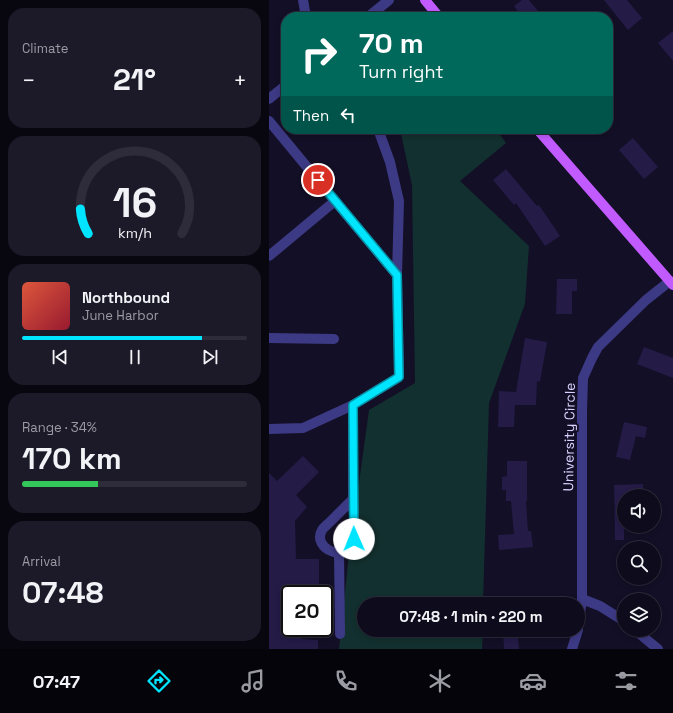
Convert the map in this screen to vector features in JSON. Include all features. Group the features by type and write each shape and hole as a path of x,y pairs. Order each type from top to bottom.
{"main road":[{"path":"425,0 435,12"},
{"path":"541,134 671,283"}],"street":[{"path":"303,0 305,12"},
{"path":"374,12 389,0"},
{"path":"269,99 281,89"},
{"path":"269,121 397,275"},
{"path":"269,429 303,428 353,405 399,377 397,275 399,201 390,162 380,134"},
{"path":"269,256 335,201"},
{"name":"University Circle","path":"582,597 583,378 598,348 646,300 671,283"},
{"path":"269,338 334,339"},
{"path":"353,405 354,539 350,547 345,551 339,553 332,552 323,544 321,538 322,530 353,499"},
{"path":"339,553 340,634"},
{"path":"585,600 600,606 617,617"},
{"name":"University Circle","path":"571,649 575,637"},
{"path":"643,637 658,649"}],"green space":[{"path":"401,134 500,134 506,143 460,181 529,246 525,304 489,403 483,597 357,597 357,637 483,637 482,649 339,649 348,563 369,410 415,383 412,185"}],"building":[{"path":"522,0 529,0 539,12 518,12 514,6"},
{"path":"604,0 627,0 642,18 628,30"},
{"path":"673,31 673,61 658,43"},
{"path":"633,138 658,167 644,179 619,150"},
{"path":"506,169 537,206 539,205 560,236 545,246 516,203 514,205 493,180"},
{"path":"557,279 577,279 577,291 572,291 572,314 556,314"},
{"path":"525,338 547,342 540,382 537,381 536,405 515,405 514,427 498,427 499,391 516,392"},
{"path":"644,347 673,358 673,378 637,364"},
{"path":"624,422 647,427 645,438 636,436 630,460 616,457"},
{"path":"303,456 319,472 296,495 307,507 295,521 296,559 319,559 319,585 281,585 281,637 302,637 302,639 318,640 318,649 269,649 269,473 277,481"},
{"path":"507,461 527,461 526,501 528,531 531,531 533,547 499,550 498,535 514,534 511,501 506,501 506,490 502,490 502,477 507,476"},
{"path":"643,484 643,489 617,489 617,533 624,533 624,540 615,540 614,485"},
{"path":"503,637 518,637 519,649 504,649"}],"route":[{"path":"318,180 397,275 399,377 353,405 354,539"}]}
